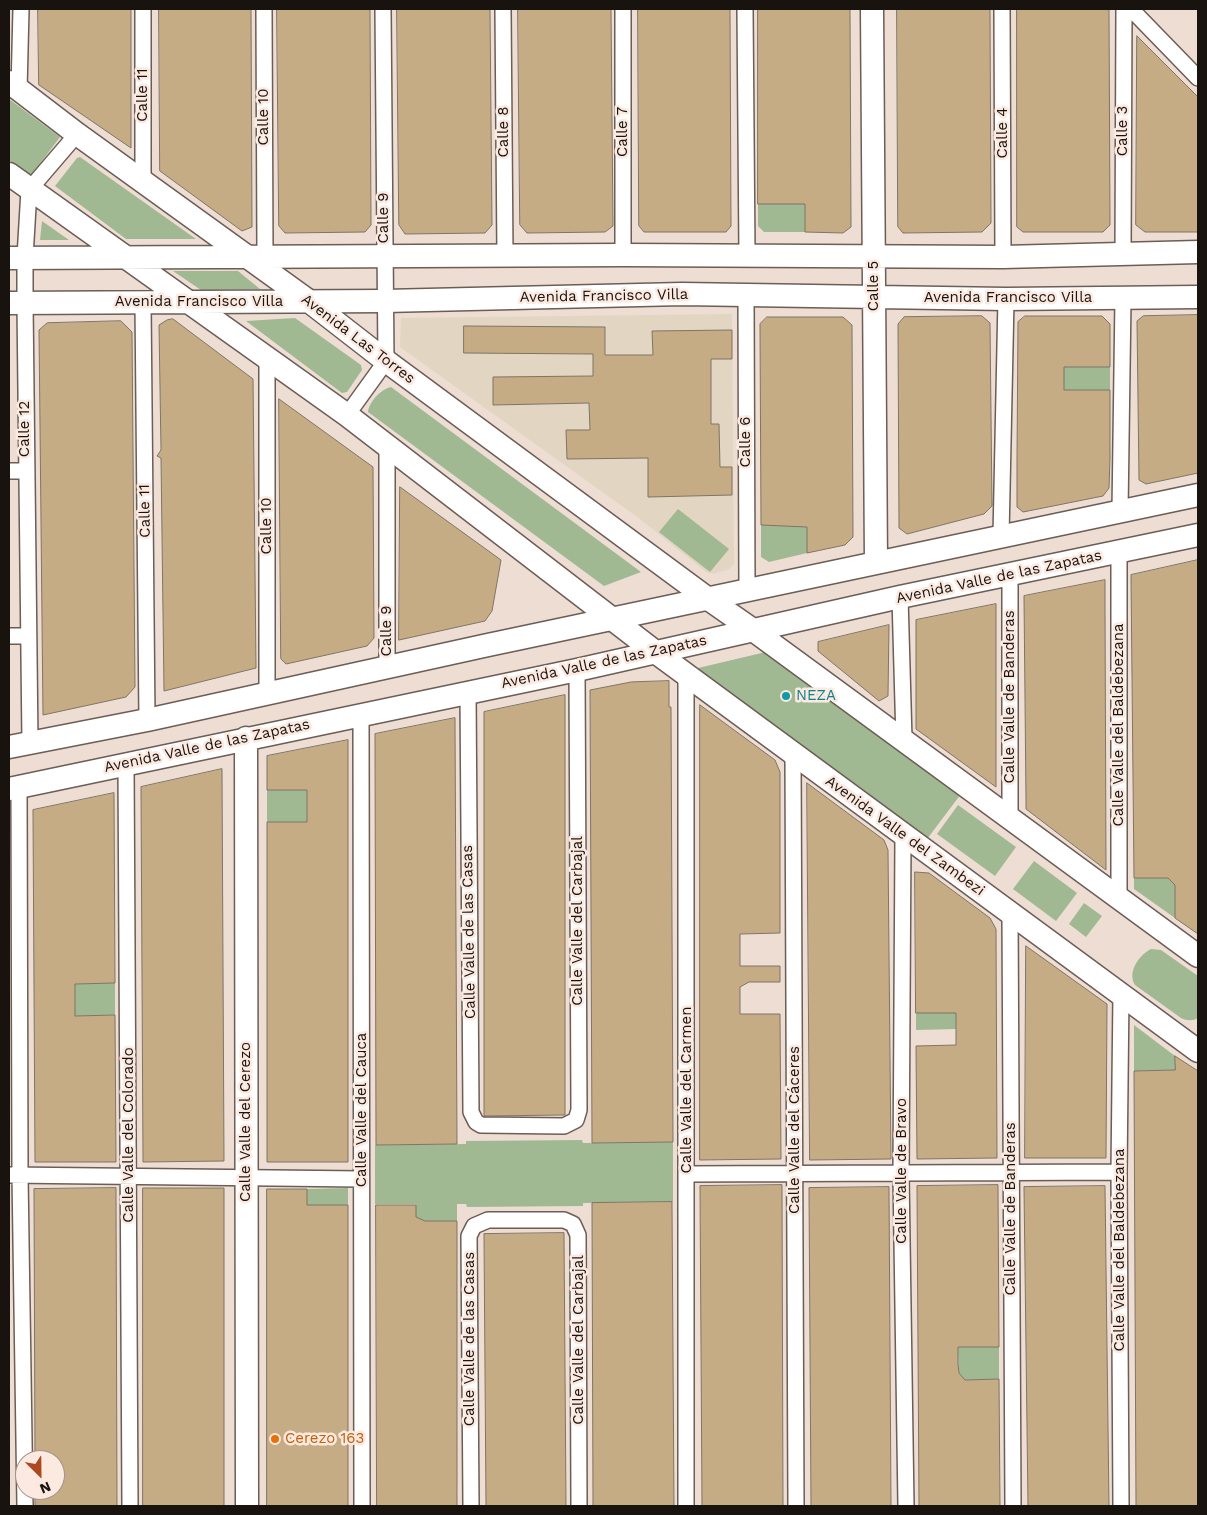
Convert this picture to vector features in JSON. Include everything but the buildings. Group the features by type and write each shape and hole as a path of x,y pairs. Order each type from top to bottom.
{"main road":[{"name":"Calle 5","path":"872,9 876,562"},
{"name":"Avenida Las Torres","path":"14,86 77,134 256,256 310,302 386,361 707,598"},
{"path":"9,174 347,415 613,620"},
{"path":"17,257 747,255 1003,257 1198,252"},
{"path":"680,256 682,294"},
{"name":"Avenida Francisco Villa","path":"17,303 385,301 682,294 1006,299 1198,297"},
{"path":"19,745 147,720 707,598 1198,495"},
{"name":"Avenida Valle de las Zapatas","path":"14,787 361,713 576,670 900,597 1198,535"},
{"path":"707,598 1198,956"},
{"name":"Avenida Valle del Zambezi","path":"613,620 793,755 1198,1051"},
{"name":"Calle Valle del Cerezo","path":"246,738 247,1506"}],"street":[{"path":"14,86 21,9"},
{"name":"Calle 11","path":"143,9 144,181"},
{"name":"Calle 10","path":"256,256 264,9"},
{"name":"Calle 9","path":"384,9 386,361"},
{"name":"Calle 8","path":"503,9 505,256"},
{"name":"Calle 7","path":"623,9 623,255"},
{"path":"745,9 747,255"},
{"name":"Calle 4","path":"1002,9 1003,257"},
{"name":"Calle 3","path":"1123,253 1124,9"},
{"path":"1131,9 1198,78"},
{"path":"29,190 77,134"},
{"name":"Calle 12","path":"19,745 28,636 25,471 17,303 17,257 29,190"},
{"name":"Calle 6","path":"746,295 747,590"},
{"path":"1120,511 1123,298"},
{"path":"1001,536 1006,299"},
{"name":"Calle 11","path":"143,303 147,720"},
{"name":"Calle 10","path":"267,358 267,693"},
{"path":"347,415 386,361"},
{"name":"Calle 9","path":"387,445 387,668"},
{"path":"9,471 25,471"},
{"name":"Calle Valle del Baldebezana","path":"1118,552 1119,898"},
{"name":"Calle Valle de Banderas","path":"1010,575 1010,819"},
{"path":"900,597 904,740"},
{"path":"9,636 28,636"},
{"name":"Calle Valle del Carbajal","path":"524,1126 564,1126 576,1120 579,1110 576,670"},
{"name":"Calle Valle del Carmen","path":"686,674 686,1506"},
{"name":"Calle Valle de las Casas","path":"468,692 471,1112 476,1122 481,1125 524,1126"},
{"name":"Calle Valle del Cauca","path":"361,713 362,1506"},
{"name":"Calle Valle del Cáceres","path":"793,755 796,1506"},
{"name":"Calle Valle del Colorado","path":"126,764 130,1506"},
{"path":"14,787 14,1175 25,1506"},
{"name":"Calle Valle de Bravo","path":"903,836 901,1174 906,1506"},
{"name":"Calle Valle de Banderas","path":"1010,913 1013,1506"},
{"name":"Calle Valle del Baldebezana","path":"1121,993 1119,1172 1121,1506"},
{"path":"687,1174 1119,1172"},
{"path":"14,1175 361,1179"},
{"name":"Calle Valle de las Casas","path":"471,1506 470,1236 474,1226 488,1220 526,1220"},
{"name":"Calle Valle del Carbajal","path":"526,1220 569,1221 573,1224 578,1235 579,1506"}],"shaded area":[{"path":"732,314 734,564 729,569 714,574 706,572 640,519 400,347 401,318"}],"green space":[{"path":"9,99 60,137 30,177 9,160"},
{"path":"80,157 196,239 126,239 55,186 77,158"},
{"path":"758,204 805,204 805,232 764,232 758,226"},
{"path":"42,221 69,240 40,240"},
{"path":"173,271 238,271 260,289 201,290"},
{"path":"295,318 361,365 362,370 347,392 342,393 246,321"},
{"path":"1064,367 1110,367 1110,390 1064,390"},
{"path":"391,387 641,572 604,586 368,412 376,396 383,390"},
{"path":"678,509 729,549 710,572 659,532"},
{"path":"761,525 807,525 807,553 769,562 761,557"},
{"path":"770,651 961,794 927,839 694,669"},
{"path":"267,790 307,790 307,822 267,822"},
{"path":"958,805 1016,847 995,876 937,834"},
{"path":"1034,861 1077,893 1056,921 1013,889"},
{"path":"1134,878 1175,878 1175,918 1134,889"},
{"path":"1084,903 1102,916 1086,937 1069,924"},
{"path":"1151,949 1161,950 1198,976 1198,1018 1185,1020 1181,1018 1135,985 1132,975 1133,969 1142,955"},
{"path":"115,983 115,1015 75,1016 34,984"},
{"path":"916,1013 956,1013 956,1029 916,1030"},
{"path":"1134,1025 1175,1056 1175,1070 1134,1071"},
{"path":"582,1140 583,1143 673,1142 673,1202 583,1203 583,1206 467,1207 466,1204 457,1204 457,1221 416,1221 416,1204 375,1204 375,1145 466,1144 466,1141"},
{"path":"348,1188 348,1205 307,1205 307,1189"},
{"path":"958,1347 999,1347 999,1379 959,1380"}],"place":[{"name":"NEZA","path":"786,696"},
{"name":"Cerezo 163","path":"275,1439"}]}
